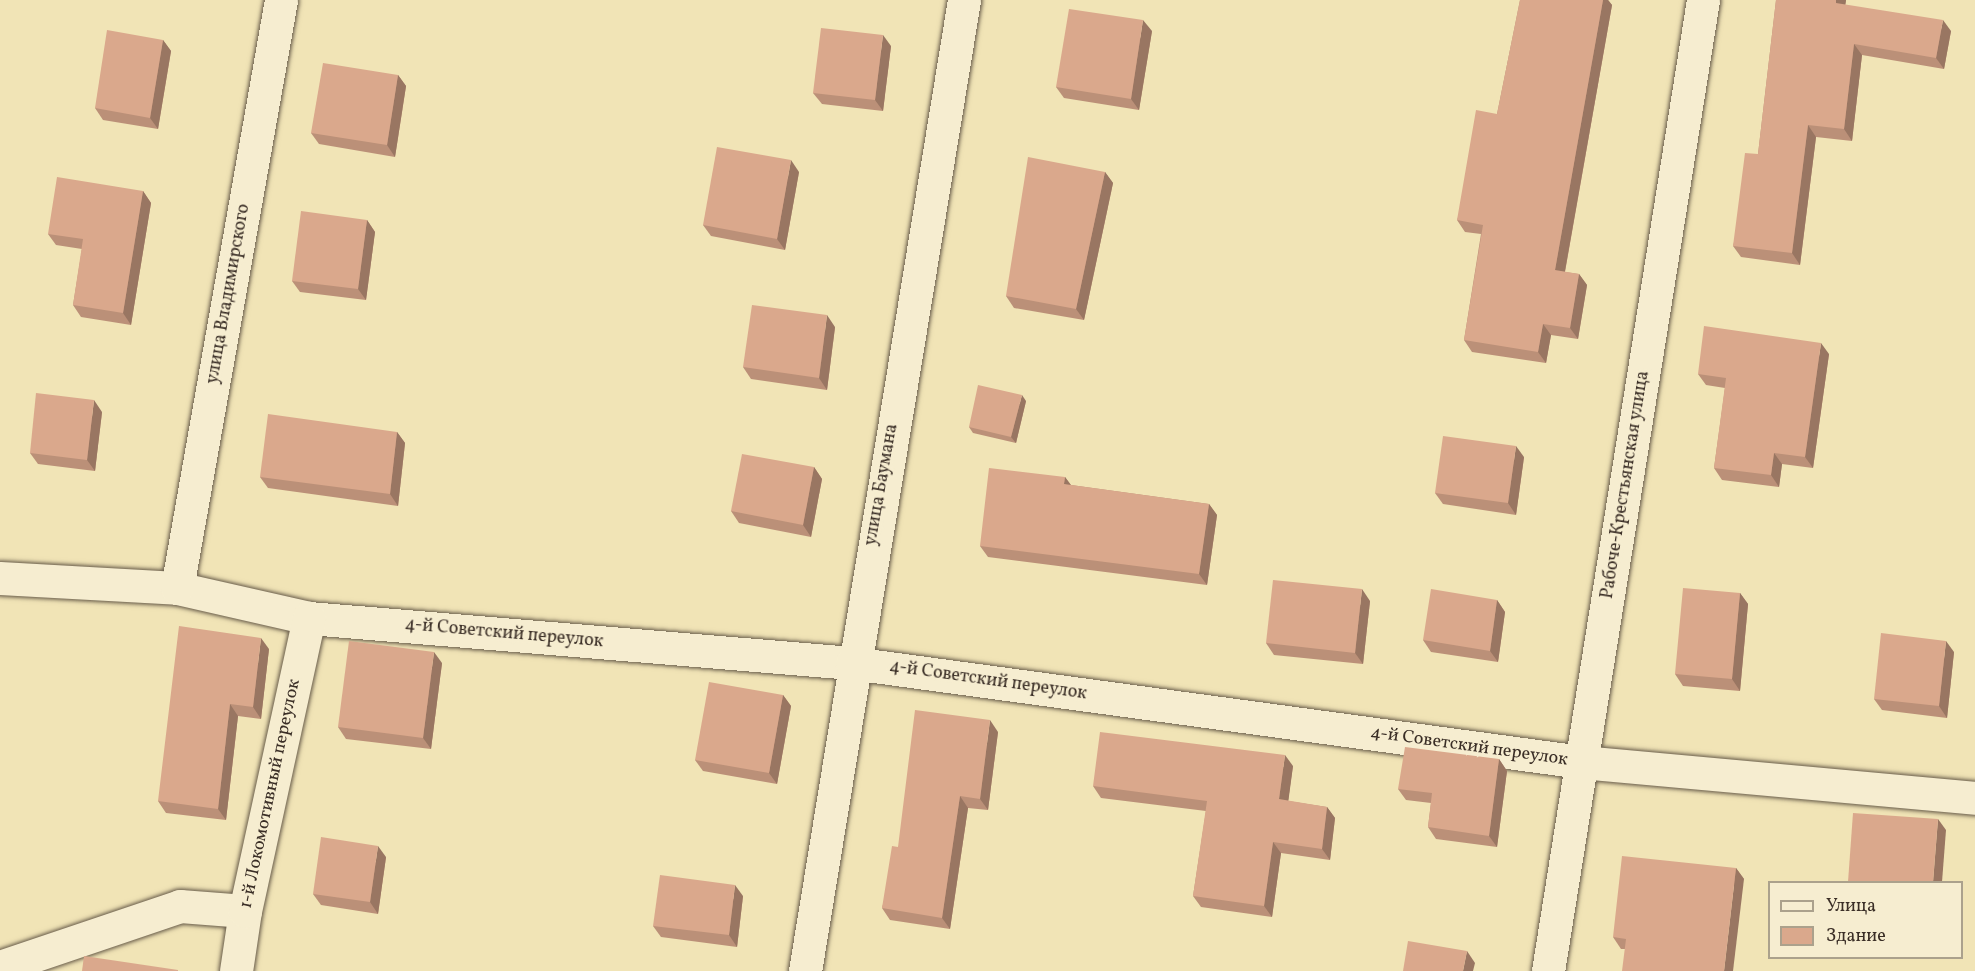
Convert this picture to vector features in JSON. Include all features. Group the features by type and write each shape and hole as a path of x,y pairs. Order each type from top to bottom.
{"street":[{"name":"улица Владимирского","path":"177,588 281,0"},
{"name":"улица Баумана","path":"805,971 852,663 963,0"},
{"name":"Рабоче-Крестьянская улица","path":"1548,971 1703,0"},
{"name":"4-й Советский переулок","path":"0,578 177,588 309,618 852,663 1581,762 1975,798"},
{"name":"1-й Локомотивный переулок","path":"236,971 245,911 309,618"},
{"path":"0,967 180,906 245,911"}],"building":[{"path":"1520,0 1603,0 1555,270 1579,274 1570,328 1543,324 1538,352 1464,340 1483,225 1457,220 1476,110 1497,114"},
{"path":"1776,0 1836,0 1836,3 1943,20 1936,58 1854,44 1844,129 1808,125 1792,253 1733,246 1745,153 1758,154"},
{"path":"1069,9 1143,20 1131,99 1056,87"},
{"path":"821,28 883,35 875,100 813,93"},
{"path":"107,30 163,40 150,118 95,108"},
{"path":"323,63 398,75 387,145 311,133"},
{"path":"717,147 791,160 777,239 703,225"},
{"path":"1028,157 1105,172 1076,309 1006,296"},
{"path":"57,177 143,191 123,313 73,305 83,239 48,234"},
{"path":"301,211 367,220 358,289 292,281"},
{"path":"752,305 827,315 819,378 743,367"},
{"path":"1704,326 1821,343 1805,457 1774,453 1771,475 1714,468 1726,378 1698,374"},
{"path":"978,385 1022,395 1011,437 969,427"},
{"path":"36,393 94,400 87,460 30,453"},
{"path":"268,414 397,432 390,494 260,477"},
{"path":"1443,436 1516,446 1508,503 1435,493"},
{"path":"742,454 814,467 803,525 731,511"},
{"path":"989,468 1065,477 1064,484 1209,504 1199,574 980,546"},
{"path":"1273,580 1362,589 1355,653 1266,643"},
{"path":"1683,588 1740,593 1732,679 1675,674"},
{"path":"1431,589 1497,600 1490,651 1423,640"},
{"path":"179,626 261,638 253,707 230,704 218,809 158,801"},
{"path":"1881,633 1946,641 1939,706 1874,699"},
{"path":"349,641 434,652 423,738 338,727"},
{"path":"709,682 783,695 769,773 695,760"},
{"path":"915,710 990,720 980,799 960,796 942,918 882,908 892,846 898,847"},
{"path":"1100,732 1285,755 1279,799 1327,807 1322,849 1273,842 1264,906 1193,896 1207,801 1093,786"},
{"path":"1405,747 1499,759 1489,836 1428,827 1432,793 1398,789"},
{"path":"1853,813 1938,819 1933,881 1848,881"},
{"path":"321,837 378,846 370,902 313,894"},
{"path":"1622,856 1736,868 1724,971 1622,971 1626,939 1613,937"},
{"path":"660,875 735,885 729,935 653,926"},
{"path":"1408,941 1467,951 1463,971 1403,971"},
{"path":"84,956 178,970 178,971 82,971"}]}
